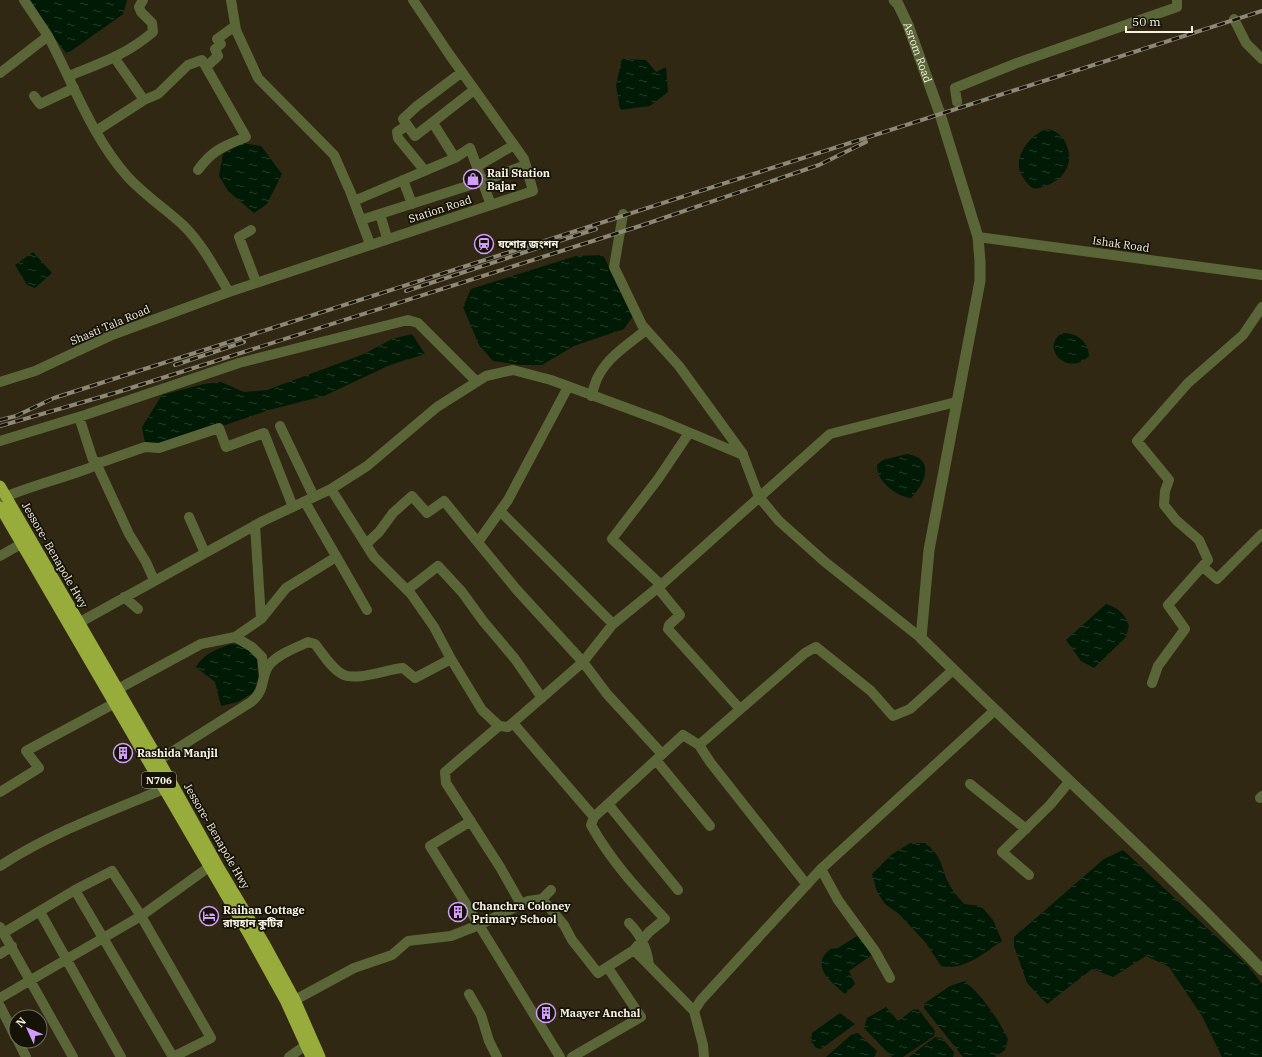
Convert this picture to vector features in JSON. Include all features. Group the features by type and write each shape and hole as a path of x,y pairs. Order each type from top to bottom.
{"highway":[{"name":"Jessore- Benapole Hwy","path":"0,486 3,498 25,541 75,625 118,689 295,1000 320,1057"},
{"name":"Jessore- Benapole Hwy","path":"0,507 25,541"},
{"name":"Jessore- Benapole Hwy","path":"75,625 114,703 209,868 250,935 285,1000 311,1057"}],"street":[{"path":"24,0 48,36 96,131 127,176 184,227 202,247 229,292"},
{"path":"69,76 114,58 136,46 153,32 152,23 141,12 139,7 143,0"},
{"path":"231,0 236,26 258,78 334,155 354,201 370,244"},
{"name":"Station Road","path":"229,292 387,238 533,191 524,159 474,90 413,0"},
{"path":"957,102 955,88 1017,64 1177,7 1177,0"},
{"name":"Asrom Road","path":"898,1 938,107 978,237 980,261 980,281 929,550 921,638"},
{"path":"1234,19 1246,43 1262,59"},
{"path":"206,67 218,56 215,49 221,44 217,39 236,26"},
{"path":"0,73 48,36"},
{"path":"114,58 144,100"},
{"path":"96,131 144,100 158,94 188,65 202,60 246,137 222,147 207,157 198,170"},
{"path":"462,72 407,115 403,119 406,126 414,136 433,123 474,90"},
{"path":"34,96 40,104 74,88"},
{"path":"433,123 455,158"},
{"path":"406,126 397,132 398,138 425,171"},
{"path":"478,166 514,145"},
{"path":"354,201 455,158 470,148 478,166 491,205"},
{"path":"361,220 483,181 526,165"},
{"path":"403,180 412,204"},
{"path":"380,214 387,238"},
{"path":"623,214 614,267 642,325 679,366 744,455 759,497 779,521 825,562 921,638 994,711 1166,872 1262,970"},
{"path":"251,230 239,237 256,282"},
{"name":"Ishak Road","path":"978,237 1262,275"},
{"name":"Shasti Tala Road","path":"0,382 35,371 112,335 229,292"},
{"path":"1152,683 1158,666 1185,629 1168,605 1208,560 1199,540 1176,520 1164,505 1165,491 1169,480 1137,441 1188,383 1243,335 1262,307"},
{"path":"0,442 239,363 408,320 418,323 477,382"},
{"path":"592,396 598,376 604,366 612,357 646,330"},
{"path":"75,625 255,525 331,489 367,466 437,407 486,376 513,370 550,380 744,455"},
{"path":"478,542 501,512 568,387"},
{"path":"331,489 374,557 407,590 434,627 451,659 482,710 499,726 508,727 583,662 613,624 659,587 830,434 956,402"},
{"path":"79,417 93,460 99,463 145,447 159,448 219,428 226,448 264,433 293,507"},
{"path":"280,426 309,499 336,557 366,610"},
{"path":"689,433 658,479 612,539 659,587 680,615 669,625 668,629 740,709"},
{"path":"3,498 38,483 77,473 97,464 128,534 146,562 154,580"},
{"path":"366,544 379,532 393,513 412,496 427,513 444,501 516,589 583,662 607,694 659,757 710,826"},
{"path":"501,512 613,624"},
{"path":"189,517 205,553"},
{"path":"255,525 261,619"},
{"path":"1203,567 1217,579 1262,534"},
{"path":"0,556 25,541"},
{"path":"118,689 201,644 236,637 261,619 286,588 336,557"},
{"path":"407,590 438,566 462,592 483,621 515,659 542,698"},
{"path":"124,597 138,609"},
{"path":"236,637 252,647 262,658 265,678"},
{"path":"159,760 260,695 269,665 279,656 308,642 315,644 343,675 357,677 388,669 403,668 415,678 451,659"},
{"path":"699,745 805,653 816,647 871,691 893,716 910,709 953,670"},
{"path":"0,792 39,768 26,751 114,703"},
{"path":"694,1011 702,1000 821,870 994,711"},
{"path":"513,723 594,817"},
{"path":"499,726 445,772 446,783 471,821 521,904"},
{"path":"295,1000 354,968 392,955 408,940 452,936 537,898 542,899 564,925 572,940 598,973 608,968 634,950 649,932 665,918 630,883 590,825 594,817 683,735 699,745 710,762 808,885"},
{"path":"1029,875 1002,852 1050,805 1069,782"},
{"path":"970,784 1026,829"},
{"path":"0,866 29,848 85,821 164,789"},
{"path":"608,804 678,890"},
{"path":"471,821 430,846 560,1057"},
{"path":"0,998 67,958 104,939 141,916 209,868"},
{"path":"821,870 838,900 875,951 890,978"},
{"path":"73,1057 2,930 40,912 75,890 112,871 141,916 211,1038 173,1057 75,890"},
{"path":"542,899 551,890"},
{"path":"40,912 121,1057"},
{"path":"629,923 637,932 647,951 649,966"},
{"path":"0,954 12,946"},
{"path":"634,950 694,1011 703,1045 704,1057"},
{"path":"572,1057 641,1017 608,968"},
{"path":"469,994 481,1015 489,1042 497,1057"},
{"path":"0,1006 8,1022"},
{"path":"288,1057 306,1045"}],"water":[{"path":"28,0 127,0 123,14 67,54 45,26"},
{"path":"622,59 646,60 656,72 666,67 668,92 650,106 620,110 616,85"},
{"path":"1048,129 1054,131 1063,138 1068,151 1068,164 1066,170 1058,180 1042,187 1033,188 1027,183 1021,174 1019,160 1021,153 1030,140 1042,131"},
{"path":"242,143 261,146 282,174 267,204 254,213 228,191 219,176 223,154"},
{"path":"33,252 52,273 35,288 27,285 15,265"},
{"path":"603,255 633,316 624,329 574,346 542,365 520,365 493,361 479,345 463,307 471,289 576,256"},
{"path":"1062,333 1072,334 1080,338 1087,346 1089,356 1080,362 1072,364 1059,358 1055,352 1054,346 1056,339"},
{"path":"412,334 425,354 390,365 324,396 269,410 167,445 145,443 142,427 162,395 204,384 221,382 244,392 267,390 364,354 392,339"},
{"path":"907,454 916,456 925,466 924,479 911,498 905,497 888,487 880,477 877,465 883,460"},
{"path":"1106,604 1114,607 1120,612 1129,626 1126,637 1094,668 1081,661 1066,640"},
{"path":"231,644 243,645 257,656 258,678 254,692 238,702 221,706 215,682 196,667 206,655"},
{"path":"910,843 925,843 934,852 955,893 964,904 981,906 993,920 1002,941 981,956 966,963 958,966 941,966 926,943 899,914 885,904 877,892 872,874 891,855"},
{"path":"1123,850 1248,966 1262,984 1262,1057 1222,1057 1202,1016 1169,967 1146,956 1113,977 1092,969 1047,1004 1027,983 1014,946 1014,937 1104,859"},
{"path":"857,936 870,950 872,955 849,971 855,984 845,994 825,974 821,965 822,960 830,949 838,948"},
{"path":"965,981 989,1008 1008,1039 1005,1050 995,1057 963,1057 924,1008 925,1003 950,986"},
{"path":"886,1007 898,1021 914,1009 919,1010 935,1031 934,1036 903,1057 892,1057 864,1028 867,1018"},
{"path":"840,1013 855,1024 821,1049 816,1048 811,1041 812,1033"},
{"path":"858,1033 877,1051 874,1057 826,1057 852,1034"},
{"path":"935,1037 942,1038 954,1052 953,1057 909,1057"}],"railway":[{"path":"0,420 16,416 54,398 1262,11"},
{"path":"0,426 118,392 643,225 819,165 866,142"},
{"path":"406,291 596,229"},
{"path":"175,365 244,342"}],"place":[{"name":"Rail Station Bajar","path":"473,179"},
{"name":"যশোর জংশন","path":"484,244"},
{"name":"Rashida Manjil","path":"123,753"},
{"name":"Chanchra Coloney Primary School","path":"458,912"},
{"name":"Raihan Cottage রায়হান কুটির","path":"209,916"},
{"name":"Maayer Anchal","path":"546,1013"}]}
